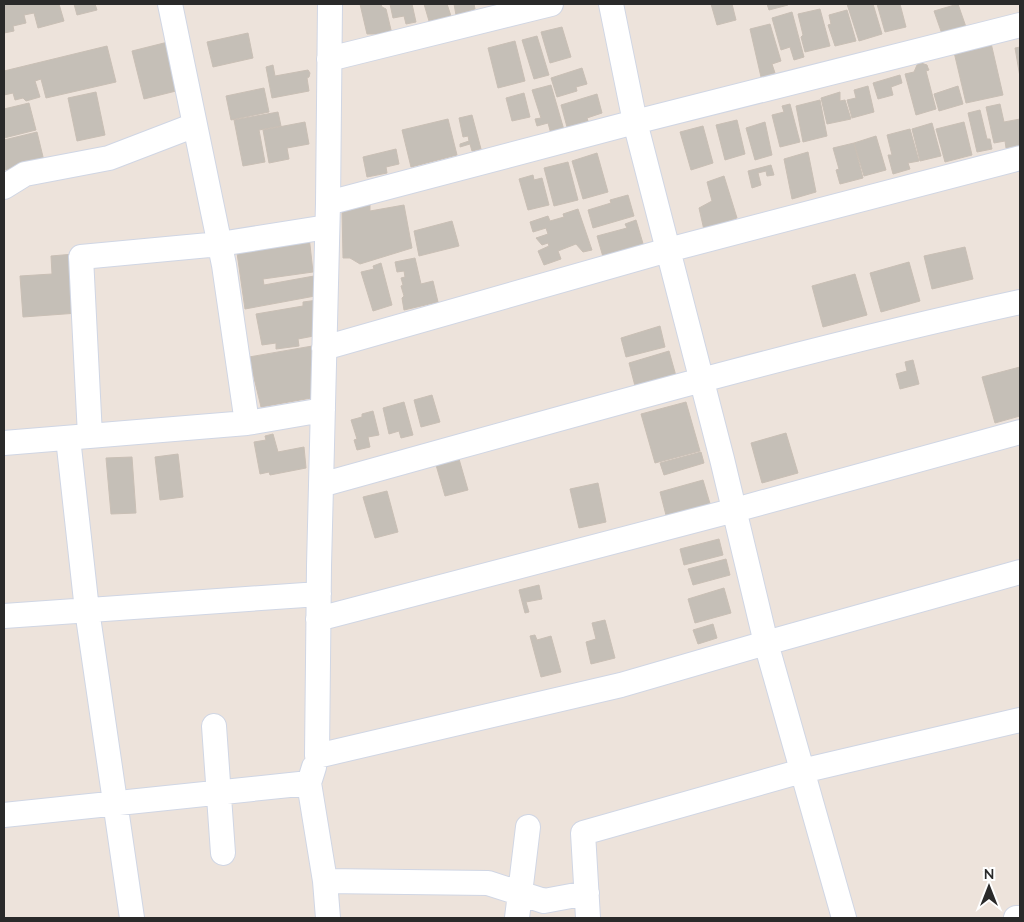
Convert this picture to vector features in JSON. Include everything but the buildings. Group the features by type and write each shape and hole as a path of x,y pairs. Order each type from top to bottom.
{"street":[{"path":"170,4 220,244 246,423"},
{"path":"328,918 325,881 309,783 317,756 330,4"},
{"path":"329,59 550,4"},
{"path":"611,4 636,122 702,380 766,643 844,918"},
{"path":"328,203 636,122 1020,25"},
{"path":"4,187 25,174 109,158 195,125"},
{"path":"324,348 668,250 1020,158"},
{"path":"132,918 87,610 79,437 81,257 220,244 327,227"},
{"path":"321,485 702,380 919,324 1020,302"},
{"path":"4,443 246,423 323,410"},
{"path":"318,619 734,510 1020,432"},
{"path":"317,756 621,685 1020,572"},
{"path":"4,616 319,594"},
{"path":"588,918 583,833 802,771 1020,720"},
{"path":"214,726 223,853"},
{"path":"4,815 309,783"},
{"path":"517,918 528,827"},
{"path":"325,881 488,883 544,901 587,893"}]}
